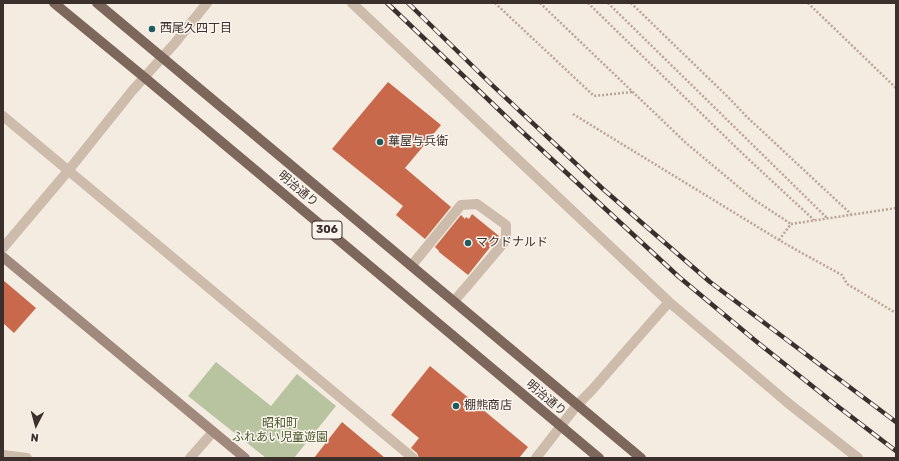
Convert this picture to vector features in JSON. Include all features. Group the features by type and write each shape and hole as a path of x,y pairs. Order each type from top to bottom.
{"main road":[{"name":"明治通り","path":"54,3 599,458"},
{"name":"明治通り","path":"97,3 454,300 641,458"}],"street":[{"path":"3,248 68,171 132,91 175,44 207,3"},
{"path":"352,3 669,302 788,403 858,458"},
{"path":"3,116 413,458"},
{"path":"412,265 461,205 477,204 506,225 506,240 454,300"},
{"path":"3,257 244,458"},
{"path":"536,458 577,405 669,302"},
{"path":"190,458 213,432"},
{"path":"3,455 26,458"}],"path":[{"path":"495,3 594,96 632,92"},
{"path":"540,3 686,143 753,199 791,224 896,208"},
{"path":"588,3 751,162 814,220"},
{"path":"608,3 827,218"},
{"path":"631,3 746,116 851,214"},
{"path":"808,3 896,88"},
{"path":"573,114 779,240 842,275 847,284 896,313"},
{"path":"779,240 791,224"}],"green space":[{"name":"昭和町 ふれあい児童遊園","path":"216,362 271,406 297,374 336,406 294,458 266,458 188,396"}],"building":[{"path":"388,82 441,125 405,168 451,207 425,239 396,215 403,206 332,149"},
{"path":"472,214 499,236 468,275 439,252 435,247 461,215 465,219 466,217 469,219"},
{"path":"3,280 36,308 14,333 3,323"},
{"path":"430,366 528,447 519,458 419,458 417,453 411,448 419,438 391,415"},
{"path":"342,422 385,458 314,458"}],"railway":[{"path":"387,3 517,127 679,277 757,342 896,451"},
{"path":"408,3 491,84 603,189 710,282 896,422"}],"place":[{"name":"西尾久四丁目","path":"152,29"},
{"name":"華屋与兵衛","path":"380,142"},
{"name":"マクドナルド","path":"468,243"},
{"name":"棚熊商店","path":"456,406"}]}
